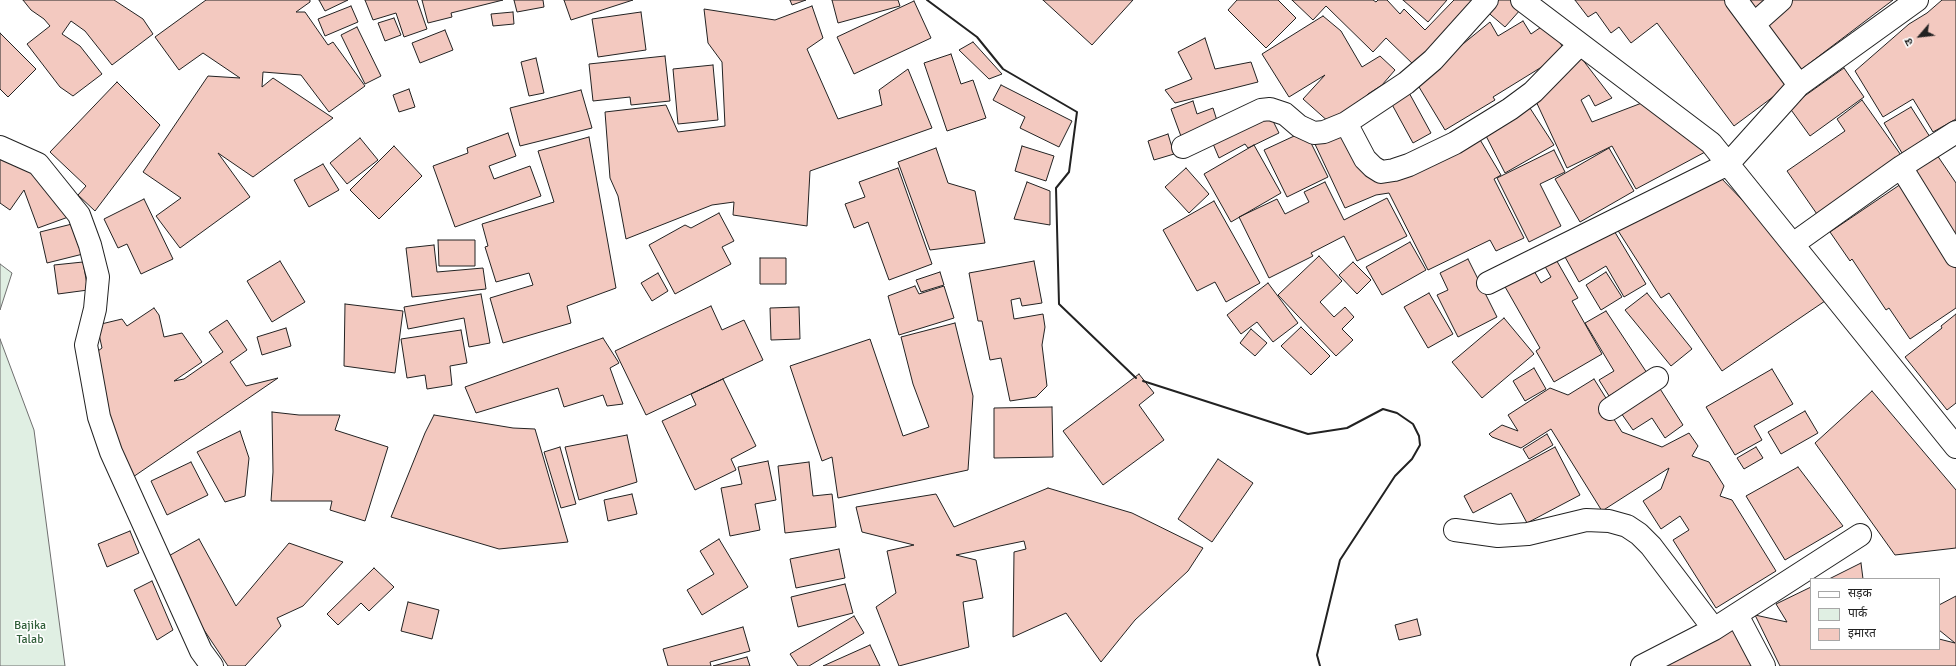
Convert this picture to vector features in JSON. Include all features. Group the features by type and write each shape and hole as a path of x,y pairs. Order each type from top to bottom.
{"street":[{"path":"1183,147 1261,110 1270,109 1285,114 1299,126 1314,133 1324,132 1346,123 1406,84 1432,60 1487,0"},
{"path":"1522,0 1711,143 1956,447"},
{"path":"1736,0 1799,85"},
{"path":"1754,24 1781,0"},
{"path":"1488,283 1728,164 1799,85 1917,0"},
{"path":"1346,123 1366,159 1373,167 1381,172 1394,170 1409,165 1455,143 1510,109 1533,92 1580,44"},
{"path":"1793,244 1901,168 1956,132"},
{"path":"0,147 38,164 79,216 90,245 98,277 95,309 86,345 99,417 111,452 201,651 212,666"},
{"path":"1901,168 1956,256"},
{"path":"1610,409 1657,378"},
{"path":"1455,530 1498,536 1528,534 1586,520 1609,521 1627,526 1639,534 1651,546 1714,629"},
{"path":"1642,666 1714,629 1860,535"},
{"path":"1737,615 1764,666"}],"green space":[{"path":"0,264 12,273 0,310"},
{"name":"Bajika Talab","path":"0,339 34,430 65,666 0,666"}],"building":[{"path":"23,0 114,0 143,19 153,34 112,65 85,31 71,21 62,34 80,46 102,74 73,96 60,87 27,44 50,26 44,19 31,10"},
{"path":"206,0 310,0 310,2 296,12 305,12 328,45 333,42 365,86 329,112 301,75 263,72 262,87 273,78 333,118 253,177 218,153 250,197 180,248 156,216 181,198 143,172 208,76 240,78 203,53 179,70 155,37"},
{"path":"319,0 348,0 325,11"},
{"path":"365,0 417,0 427,29 404,37 396,13 373,20"},
{"path":"422,0 503,0 451,13 452,17 428,23"},
{"path":"514,0 543,0 544,7 517,12"},
{"path":"564,0 633,0 571,20"},
{"path":"790,0 806,0 792,5"},
{"path":"832,0 898,0 900,6 838,23"},
{"path":"1043,0 1133,0 1092,45"},
{"path":"1237,0 1278,0 1296,18 1266,48 1228,10"},
{"path":"1292,0 1373,0 1376,2 1378,0 1387,0 1400,14 1404,9 1425,30 1454,0 1482,0 1416,67 1386,38 1373,52 1326,6 1313,20"},
{"path":"1403,0 1447,0 1428,22"},
{"path":"1494,0 1511,0 1521,9 1505,27 1484,9"},
{"path":"1575,0 1728,0 1793,82 1734,126 1657,23 1631,43 1619,27 1611,33 1596,12 1588,17"},
{"path":"1745,0 1769,0 1752,11"},
{"path":"1792,0 1893,0 1798,72 1761,24"},
{"path":"1942,0 1956,0 1956,119 1933,132 1913,99 1883,117 1855,71 1909,24 1927,13"},
{"path":"914,1 931,38 854,74 837,37"},
{"path":"351,6 358,22 325,36 318,19"},
{"path":"812,6 823,38 807,49 838,119 882,105 879,90 908,69 932,128 810,171 807,226 733,215 734,202 712,205 626,239 618,196 610,178 605,112 666,105 678,132 725,126 722,62 708,43 704,9 775,20"},
{"path":"513,12 514,24 493,26 491,14"},
{"path":"641,12 646,50 598,57 592,19"},
{"path":"1323,16 1341,31 1362,67 1380,56 1395,70 1382,85 1368,94 1356,106 1330,123 1303,99 1325,75 1289,97 1262,54"},
{"path":"394,18 401,35 385,41 378,23"},
{"path":"1523,21 1531,34 1547,23 1566,52 1493,97 1495,100 1445,130 1416,82 1490,22 1498,36"},
{"path":"357,27 381,76 365,84 341,35"},
{"path":"445,30 453,50 420,63 412,43"},
{"path":"0,33 36,69 8,97 0,89"},
{"path":"1205,38 1215,69 1251,62 1258,82 1175,103 1165,90 1192,79 1178,52"},
{"path":"973,42 1002,74 989,79 959,50"},
{"path":"951,54 961,84 973,80 986,118 947,131 924,63"},
{"path":"1579,55 1612,98 1595,106 1589,95 1581,100 1592,122 1647,101 1707,151 1636,189 1612,146 1567,168 1534,97"},
{"path":"665,56 670,101 631,105 630,97 593,101 589,64"},
{"path":"536,58 544,93 529,96 521,62"},
{"path":"713,65 718,120 678,124 673,69"},
{"path":"1844,68 1864,97 1810,136 1789,107"},
{"path":"117,82 160,125 95,211 78,195 86,186 50,152"},
{"path":"1001,85 1072,121 1059,147 1020,128 1025,117 993,100"},
{"path":"409,89 415,107 399,112 393,95"},
{"path":"1407,89 1431,133 1413,143 1389,99"},
{"path":"581,90 592,128 520,146 510,108"},
{"path":"1862,100 1903,158 1819,217 1787,171 1845,131 1837,119"},
{"path":"1193,101 1197,114 1213,108 1219,127 1182,139 1171,109"},
{"path":"1526,102 1554,145 1505,173 1484,132"},
{"path":"1911,107 1930,137 1902,153 1884,123"},
{"path":"1269,113 1279,133 1248,148 1245,144 1219,158 1211,139"},
{"path":"1343,130 1400,176 1479,138 1501,175 1494,179 1524,238 1496,251 1490,240 1428,270 1389,193 1376,195 1345,208 1314,142"},
{"path":"1305,131 1328,177 1287,197 1264,150"},
{"path":"508,133 516,156 489,166 494,179 530,166 541,196 455,227 433,166 468,153 467,148"},
{"path":"1168,134 1174,154 1154,160 1148,141"},
{"path":"589,137 616,288 567,306 571,323 503,343 490,298 533,285 529,273 496,282 485,247 488,246 482,224 554,202 538,151"},
{"path":"360,138 378,160 347,184 330,163"},
{"path":"1254,145 1281,193 1231,222 1204,174"},
{"path":"394,146 422,176 379,219 350,190"},
{"path":"1022,146 1054,156 1046,181 1015,171"},
{"path":"936,148 948,183 975,191 985,243 930,250 898,162"},
{"path":"1609,148 1634,191 1580,222 1555,179"},
{"path":"1554,150 1565,172 1540,184 1561,226 1529,242 1497,178"},
{"path":"0,154 28,162 71,216 38,228 24,190 10,210 0,203"},
{"path":"1937,155 1956,183 1956,246 1908,174"},
{"path":"323,164 339,190 309,207 294,180"},
{"path":"898,168 932,264 889,280 868,222 854,228 845,204 865,197 859,182"},
{"path":"1186,168 1209,194 1189,213 1165,187"},
{"path":"1720,177 1749,207 1825,301 1722,371 1669,293 1661,298 1617,229"},
{"path":"1027,182 1050,191 1050,225 1014,219"},
{"path":"1325,182 1344,220 1387,198 1407,236 1357,261 1344,236 1311,253 1313,256 1269,278 1239,217 1277,199 1285,214 1309,202 1304,192"},
{"path":"1901,184 1956,267 1956,308 1910,339 1889,308 1886,310 1852,259 1850,261 1830,232"},
{"path":"144,199 173,259 141,274 127,244 118,248 104,219"},
{"path":"1214,201 1260,283 1226,302 1215,282 1197,291 1163,230"},
{"path":"719,213 734,241 722,247 731,264 675,294 649,245 685,225 691,228"},
{"path":"80,222 87,253 47,263 40,232"},
{"path":"1613,229 1646,284 1624,297 1606,266 1579,282 1565,257"},
{"path":"438,240 475,240 475,266 439,266"},
{"path":"1410,242 1426,270 1382,295 1366,267"},
{"path":"434,245 437,272 483,268 486,289 412,297 406,248"},
{"path":"1319,256 1342,281 1320,302 1334,317 1345,307 1354,317 1342,329 1353,340 1336,356 1278,295"},
{"path":"1554,256 1578,298 1572,301 1602,354 1554,382 1536,351 1540,348 1504,285 1533,269 1541,283 1551,277 1543,263"},
{"path":"760,258 786,258 786,284 760,284"},
{"path":"1468,259 1497,317 1458,337 1437,295 1448,290 1440,273"},
{"path":"280,261 305,302 272,322 247,281"},
{"path":"1034,261 1042,303 1022,306 1020,298 1011,300 1014,319 1043,314 1045,327 1042,345 1047,386 1036,397 1010,401 1001,358 990,360 982,321 978,321 969,273"},
{"path":"83,262 88,290 58,294 54,265"},
{"path":"1353,262 1371,280 1357,294 1339,275"},
{"path":"940,272 944,285 921,292 916,280"},
{"path":"1606,272 1622,297 1601,310 1586,285"},
{"path":"658,273 668,291 652,301 641,283"},
{"path":"1268,283 1298,323 1273,342 1257,322 1241,334 1227,315"},
{"path":"915,286 919,294 944,286 954,318 899,335 888,296"},
{"path":"1429,293 1453,334 1428,348 1404,307"},
{"path":"1647,293 1692,349 1671,366 1625,310"},
{"path":"481,294 490,343 469,347 464,318 408,329 404,307"},
{"path":"345,304 403,311 395,373 344,366"},
{"path":"711,306 722,330 744,320 763,360 646,415 615,351"},
{"path":"799,307 800,339 771,340 770,308"},
{"path":"154,308 159,315 164,337 182,333 202,362 174,381 184,379 223,352 209,332 227,320 247,350 230,362 246,386 278,378 133,477 106,413 94,354 102,348 97,325 122,319 127,326"},
{"path":"1606,311 1647,373 1609,396 1599,380 1614,371 1585,323"},
{"path":"1956,314 1956,403 1947,410 1905,357 1942,328 1941,326"},
{"path":"1504,318 1534,354 1482,398 1452,362"},
{"path":"955,323 973,396 968,470 838,498 832,457 822,461 790,366 870,339 903,436 929,427 913,384 901,337"},
{"path":"1301,327 1330,356 1311,375 1281,346"},
{"path":"286,328 291,346 262,355 257,337"},
{"path":"1251,329 1267,343 1255,356 1240,343"},
{"path":"461,330 467,363 450,366 452,385 427,389 425,375 407,378 401,339"},
{"path":"603,338 619,363 610,368 623,404 607,406 603,395 564,407 558,388 476,413 465,387"},
{"path":"1534,368 1546,389 1525,401 1513,381"},
{"path":"1772,369 1793,404 1754,426 1762,440 1735,455 1706,407"},
{"path":"1139,374 1154,393 1139,405 1164,440 1103,485 1063,431"},
{"path":"723,379 756,446 731,459 736,470 695,490 662,421 696,405 691,394"},
{"path":"1594,379 1609,403 1605,405 1622,432 1662,447 1689,433 1698,446 1692,456 1709,462 1724,486 1720,496 1732,500 1776,571 1716,608 1673,540 1689,530 1680,516 1661,529 1643,501 1661,489 1669,468 1602,511 1551,429 1521,448 1492,437 1489,434 1502,425 1518,431 1508,415 1550,388 1568,395"},
{"path":"1657,384 1683,425 1665,438 1652,418 1633,430 1621,413"},
{"path":"1872,391 1956,490 1956,548 1895,555 1815,443"},
{"path":"1052,407 1053,457 994,458 994,408"},
{"path":"1805,411 1818,433 1781,454 1768,432"},
{"path":"272,412 299,415 340,415 335,430 388,447 365,521 330,510 332,501 271,501 273,472"},
{"path":"434,415 513,428 535,429 568,542 499,549 391,517 425,433"},
{"path":"240,431 249,458 245,496 225,502 197,452"},
{"path":"1547,434 1553,445 1529,459 1523,449"},
{"path":"627,435 637,482 579,500 565,447"},
{"path":"560,447 576,504 561,508 544,452"},
{"path":"1555,447 1580,495 1527,523 1511,493 1473,513 1464,496"},
{"path":"1756,447 1763,458 1744,469 1737,458"},
{"path":"1218,459 1253,483 1212,542 1178,519"},
{"path":"768,461 776,500 755,504 760,530 730,536 721,488 742,484 738,467"},
{"path":"191,462 208,495 167,515 151,481"},
{"path":"809,462 813,496 832,494 836,527 785,533 778,466"},
{"path":"1798,467 1843,526 1785,560 1746,496"},
{"path":"1048,488 1132,513 1203,548 1188,571 1135,620 1101,662 1066,613 1013,637 1014,552 1026,549 1024,541 956,555 976,560 983,598 963,602 969,647 899,666 876,607 896,593 887,551 914,545 862,532 856,507 936,494 954,527"},
{"path":"632,494 637,514 608,521 604,500"},
{"path":"130,531 139,553 107,567 98,544"},
{"path":"199,539 236,606 289,543 343,562 303,606 277,618 281,626 245,666 228,666 204,630 165,558"},
{"path":"719,539 748,587 702,615 687,590 714,574 700,551"},
{"path":"839,549 845,578 796,588 790,559"},
{"path":"1861,563 1863,578 1831,578"},
{"path":"374,568 394,587 369,611 361,603 338,625 327,614"},
{"path":"152,581 173,630 157,640 134,590"},
{"path":"845,584 853,613 798,627 791,597"},
{"path":"1810,587 1810,650 1940,650 1940,639 1955,643 1940,631 1940,604 1956,596 1956,666 1780,666 1755,615 1787,622 1776,604"},
{"path":"408,602 439,610 432,639 401,631"},
{"path":"854,616 864,633 809,666 798,666 790,654"},
{"path":"1417,619 1421,635 1399,640 1395,625"},
{"path":"743,627 750,651 710,662 711,666 668,666 663,649"},
{"path":"1738,627 1752,666 1665,666"},
{"path":"870,645 880,666 823,666"},
{"path":"747,657 750,666 713,666"}],"wall":[{"path":"927,0 977,37 1003,69 1077,112 1069,172 1056,188 1059,304 1136,378"},
{"path":"1143,381 1308,434 1347,428 1383,409 1397,413 1413,424 1419,436 1420,445 1412,459 1395,476 1340,560 1317,655 1320,666"}]}
